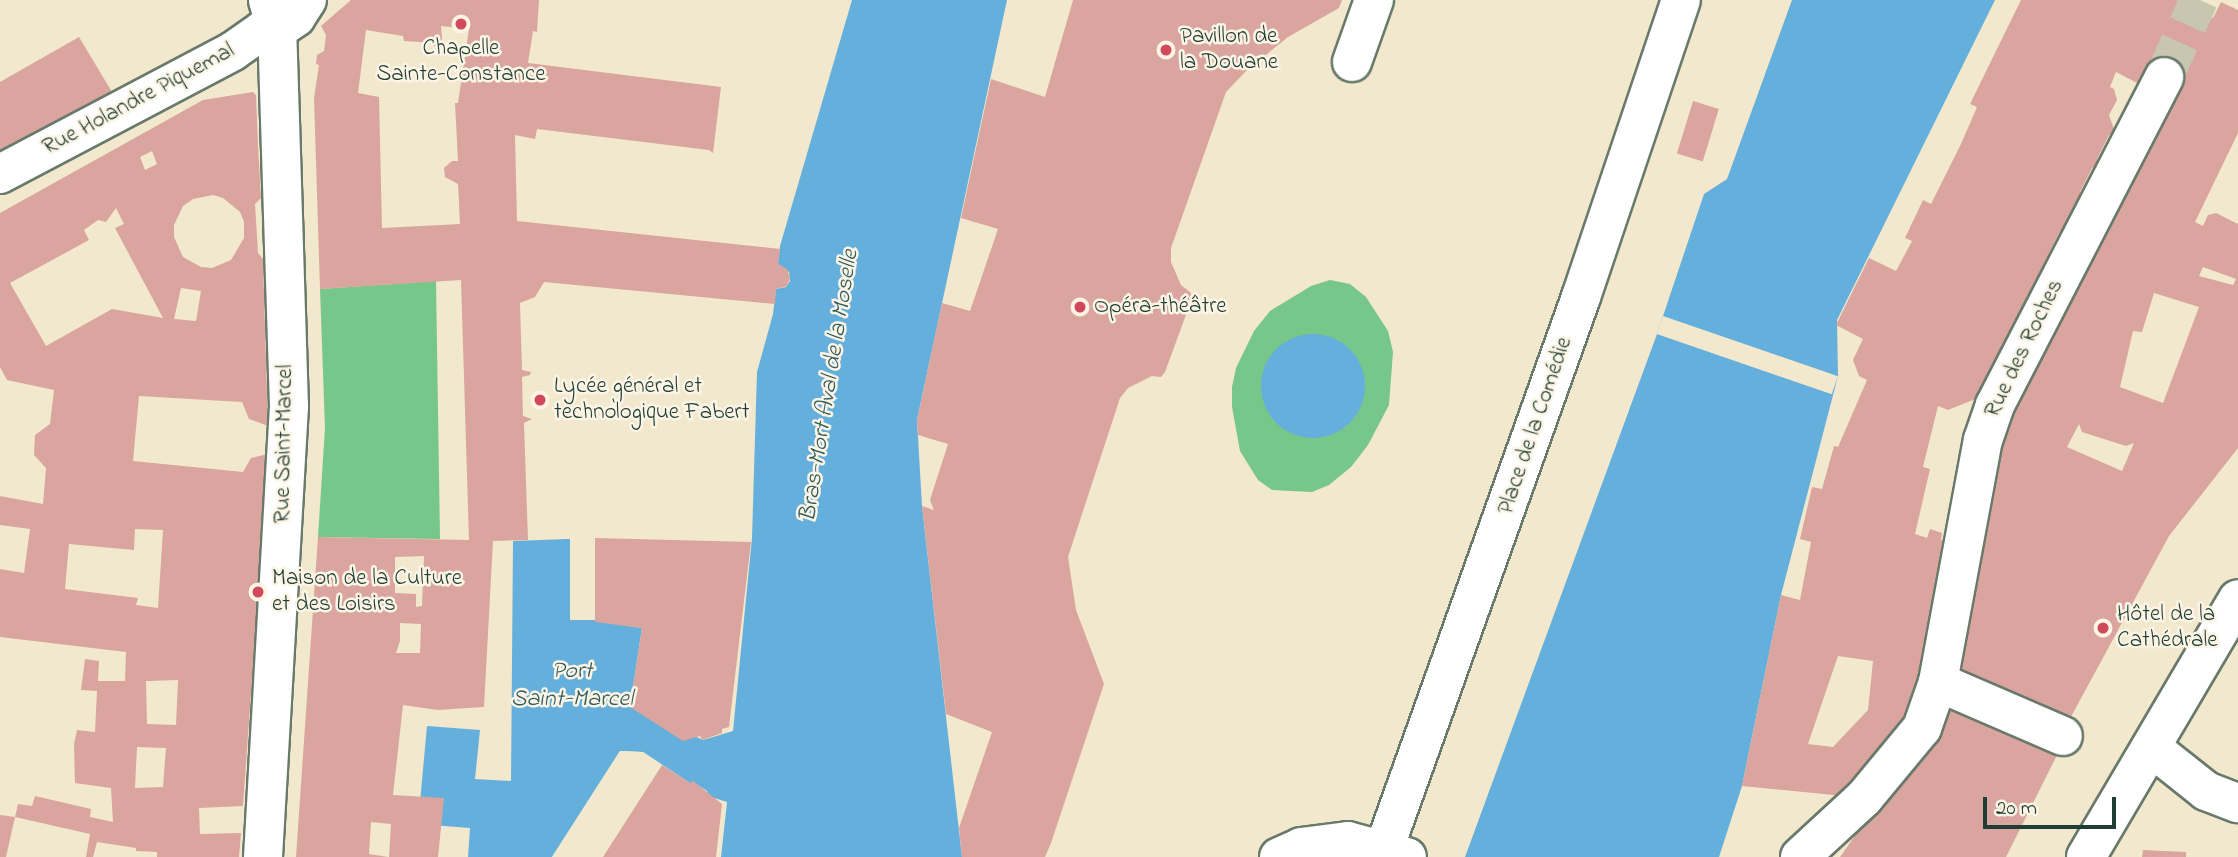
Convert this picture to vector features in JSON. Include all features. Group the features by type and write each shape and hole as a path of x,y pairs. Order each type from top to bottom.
{"street":[{"path":"272,15 296,17 306,0"},
{"path":"1352,62 1374,0"},
{"name":"Place de la Comédie","path":"1279,857 1301,847 1348,841 1396,853 1681,0"},
{"name":"Rue Holandre Piquemal","path":"0,174 233,51 262,30 272,15"},
{"name":"Rue Saint-Marcel","path":"263,857 289,407 272,15"},
{"name":"Rue des Roches","path":"1800,857 1864,798 1922,728 1938,682 1983,440 1995,405 2164,77"},
{"path":"2086,857 2238,599"},
{"path":"1938,682 2063,736"},
{"path":"2152,748 2206,791 2238,803"}],"green space":[{"path":"1330,280 1350,284 1366,297 1388,331 1393,352 1389,405 1368,445 1351,467 1329,485 1312,492 1272,490 1258,480 1240,451 1232,407 1236,368 1254,331 1270,311 1311,286"},
{"path":"436,281 440,539 318,537 325,428 320,289"}],"water":[{"path":"852,0 1007,0 917,420 922,506 962,857 721,857 727,802 708,796 707,791 643,752 620,751 552,857 468,857 470,828 418,824 427,726 480,730 475,779 511,781 513,541 595,538 595,621 642,628 630,707 703,740 733,731 752,538 757,372 773,314 776,289 786,287 790,281 789,272 778,264 780,246"},
{"path":"1792,0 1995,0 1837,320 1838,376 1781,595 1742,786 1719,857 1465,857 1657,334 1704,194 1727,179"},
{"path":"1313,334 1333,338 1350,349 1361,366 1365,386 1361,406 1350,423 1333,434 1313,438 1293,434 1276,423 1265,406 1261,386 1265,366 1276,349 1293,338"}],"pier":[{"path":"1663,316 1838,376 1832,394 1657,334"},
{"path":"570,538 595,538 595,620 570,620"},
{"path":"620,751 643,752 662,765 660,768 642,756 622,755 556,857 552,857"}],"building":[{"path":"351,0 539,0 537,32 533,31 528,63 721,87 713,153 709,150 537,129 535,139 515,135 517,221 780,249 778,264 787,269 790,278 787,286 776,289 775,304 544,282 535,297 520,303 522,370 531,372 530,375 522,377 523,416 532,419 524,423 528,540 493,541 484,707 438,710 403,705 393,795 444,798 438,857 389,857 391,824 371,822 369,854 388,857 296,857 318,537 469,540 461,280 320,289 314,98 319,65 316,64 317,55 324,51 326,35 321,26","holes":["441,26 469,29 458,103 455,103 458,161 452,161 444,168 445,177 458,184 460,224 382,228 379,97 358,93 366,30 403,36 404,41 434,43 434,46 438,47 442,40","424,556 422,606 416,607 416,594 395,593 395,557","400,623 421,624 420,653 396,653 400,641"]},
{"name":"Opéra-théâtre","path":"1073,0 1342,0 1339,8 1288,37 1247,70 1226,92 1171,248 1171,262 1181,285 1191,293 1187,312 1165,372 1161,377 1152,376 1128,388 1120,398 1068,557 1076,610 1104,684 1045,857 962,857 959,828 992,732 946,714 922,506 934,510 930,500 948,444 918,435 917,420 942,303 970,311 998,229 961,218 991,79 1045,97"},
{"path":"2021,0 2179,0 2213,18 2221,2 2238,10 2238,133 2195,222 2203,226 2208,215 2216,213 2238,224 2238,448 2169,536 2066,726 1957,673 2004,431 2026,382 2132,185 2180,84 2147,68 2139,84 2116,72 2110,87 2114,89 2117,100 2109,115 2115,132 2109,135 2097,159 2100,164 2092,168 2080,192 2083,197 2076,201 2065,223 2066,231 2059,233 1978,398 1948,410 1938,406 1923,467 1930,469 1915,534 1927,538 1930,529 1942,533 1941,540 1946,542 1910,717 1844,796 1742,786 1781,595 1800,600 1811,542 1800,539 1812,487 1822,489 1834,446 1838,447 1867,380 1859,376 1853,360 1863,339 1836,325 1869,258 1896,271 1912,241 1905,238 1923,200 1931,204 1961,144 1977,107 1970,104","holes":["2203,267 2236,279 2233,285 2199,276","2154,293 2199,307 2163,403 2120,387 2133,331 2142,332","2079,424 2082,432 2126,446 2134,443 2122,471 2067,447","1838,656 1873,661 1868,710 1833,747 1808,744"]},
{"path":"79,37 112,92 0,155 0,82"},
{"path":"253,92 256,95 261,198 255,204 258,253 263,259 268,426 249,419 242,402 139,396 133,461 243,472 251,458 268,454 243,806 199,808 200,834 241,833 239,857 157,857 157,852 136,851 136,848 97,842 93,857 86,857 90,834 15,817 18,804 32,806 35,796 91,809 90,817 113,822 111,788 75,783 74,744 77,730 95,732 97,691 81,690 85,659 99,661 98,681 125,681 126,652 0,637 0,569 24,573 30,529 0,525 0,496 43,504 46,468 34,455 35,435 50,424 54,390 7,380 0,367 0,213 203,100","holes":["152,151 157,164 145,170 140,157","213,195 223,198 240,212 244,222 244,238 231,260 212,268 201,267 183,257 174,237 174,225 183,206 193,199","116,208 124,224 115,228 163,318 112,309 46,346 10,283 89,240 84,230 98,220 106,222","181,288 201,291 196,321 174,319","135,529 163,530 158,608 136,605 138,598 65,589 69,544 134,550","178,680 176,725 147,724 146,681","137,747 166,748 163,787 135,788"]},
{"path":"1693,101 1719,109 1703,161 1677,154"},
{"path":"595,538 751,542 729,727 722,729 722,733 702,740 700,736 683,741 630,707 642,628 595,622"},
{"path":"1947,704 2061,747 2006,857 1840,857"},
{"path":"662,765 690,783 693,781 722,804 716,857 603,857"},
{"path":"0,815 15,817 6,857 0,857"},
{"path":"2143,850 2186,852 2186,857 2142,857"}],"tunnel":[{"path":"2164,77 2199,0"}],"place":[{"name":"Chapelle Sainte-Constance","path":"461,24"},
{"name":"Pavillon de la Douane","path":"1166,50"},
{"name":"Opéra-théâtre","path":"1080,307"},
{"name":"Lycée général et technologique Fabert","path":"540,400"},
{"name":"Maison de la Culture et des Loisirs","path":"258,592"},
{"name":"Hôtel de la Cathédrale","path":"2103,628"}],"water label":[{"name":"Bras-Mort Aval de la Moselle","path":"830,386"},
{"name":"Port Saint-Marcel","path":"572,686"}]}
